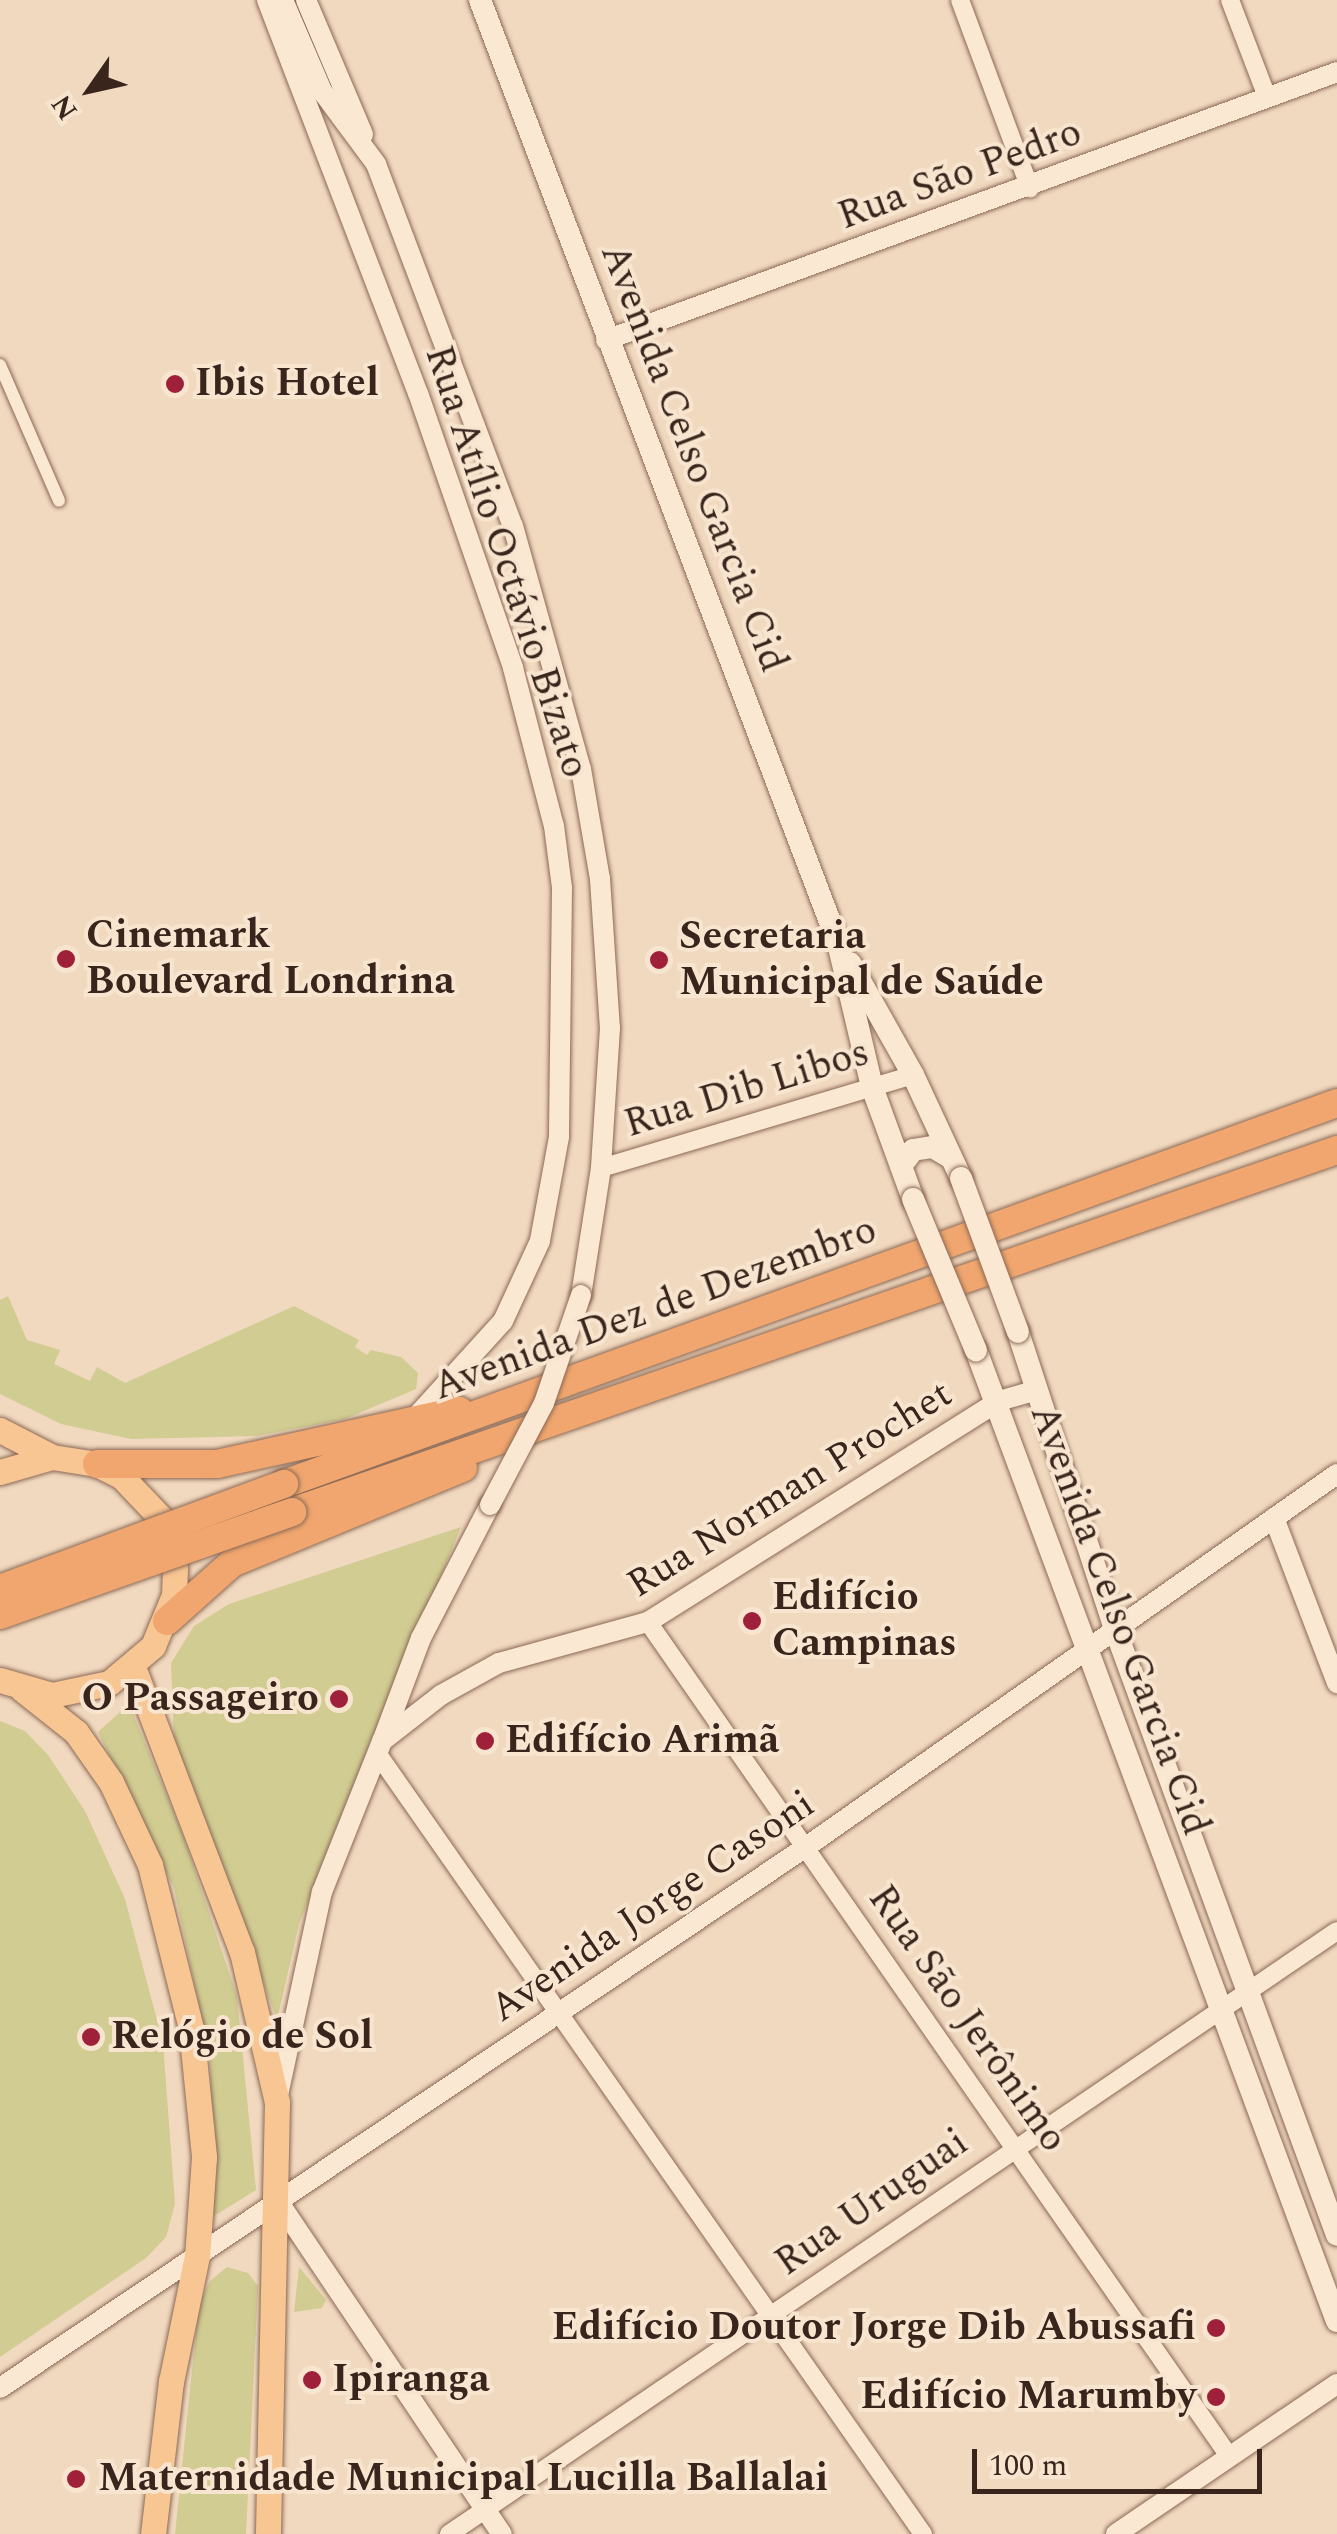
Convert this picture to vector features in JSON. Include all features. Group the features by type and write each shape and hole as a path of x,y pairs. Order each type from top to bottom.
{"highway":[{"name":"Avenida Dez de Dezembro","path":"0,1589 1337,1103"},
{"name":"Avenida Dez de Dezembro","path":"0,1615 1337,1150"},
{"path":"97,1464 216,1464 308,1447 417,1416 500,1410"},
{"path":"167,1622 232,1563 391,1502 528,1430"}],"main road":[{"name":"Avenida Celso Garcia Cid","path":"480,0 838,943 872,1087 912,1199 999,1401 1337,2321"},
{"name":"Avenida Celso Garcia Cid","path":"838,943 914,1075 956,1168 1018,1332 1114,1629 1337,2235"},
{"path":"900,1166 912,1150 933,1147 956,1168"},
{"path":"0,1430 52,1457 97,1464 121,1476 159,1516 175,1568 167,1622 134,1667 81,1692 12,1685"},
{"path":"0,1472 52,1457"},
{"path":"134,1667 242,1952 276,2102 278,2201 268,2534"},
{"path":"12,1685 76,1732 111,1782 156,1884 191,2028 204,2156 197,2256 171,2381 153,2534"},
{"path":"1159,1841 1190,1838"},
{"path":"1186,1912 1213,1902"},
{"path":"1278,2163 1308,2153"}],"street":[{"name":"Rua Atílio Octávio Bizato","path":"267,0 513,668 554,826 562,888 559,1137 540,1242 503,1321 417,1416"},
{"path":"283,0 322,91 376,164"},
{"path":"276,2102 322,1892 421,1638 544,1403 581,1295 601,1168 610,1028 600,879 581,769 513,526 376,164 306,0"},
{"path":"960,0 1030,188"},
{"path":"1230,0 1267,97"},
{"name":"Rua São Pedro","path":"606,340 1030,188 1337,72"},
{"path":"0,365 58,501"},
{"name":"Rua Dib Libos","path":"601,1168 914,1075"},
{"name":"Rua Norman Prochet","path":"379,1747 441,1695 499,1663 648,1622 999,1401 1037,1390"},
{"name":"Avenida Jorge Casoni","path":"0,2388 806,1847 1337,1474"},
{"path":"1274,1518 1337,1682"},
{"name":"Rua São Jerônimo","path":"648,1622 1230,2456"},
{"path":"379,1747 923,2534"},
{"name":"Rua Uruguai","path":"449,2534 1337,1931"},
{"path":"278,2201 502,2534"},
{"path":"1116,2534 1337,2384"}],"shaded area":[{"path":"8,1296 27,1340 60,1350 54,1364 90,1381 97,1367 125,1383 294,1306 359,1340 355,1347 367,1355 371,1350 401,1357 418,1373 416,1389 345,1419 257,1436 131,1439 61,1424 0,1394 0,1300"},
{"path":"461,1527 299,1924 277,2020 174,1740 171,1663 194,1626 229,1604"},
{"path":"129,1704 183,1835 237,1996 256,2190 214,2216 210,2057 174,1888 98,1732"},
{"path":"0,1721 25,1731 48,1755 85,1811 125,1899 163,2043 175,2204 166,2237 146,2258 0,2357"},
{"path":"227,2267 248,2273 258,2286 246,2534 175,2534 199,2304 210,2281"},
{"path":"299,2267 326,2300 322,2308 294,2312"}],"place":[{"name":"Ibis Hotel","path":"175,384"},
{"name":"Cinemark Boulevard Londrina","path":"66,959"},
{"name":"Secretaria Municipal de Saúde","path":"659,960"},
{"name":"Edifício Campinas","path":"752,1621"},
{"name":"O Passageiro","path":"339,1699"},
{"name":"Edifício Arimã","path":"485,1741"},
{"name":"Relógio de Sol","path":"91,2037"},
{"name":"Edifício Doutor Jorge Dib Abussafi","path":"1216,2328"},
{"name":"Ipiranga","path":"312,2380"},
{"name":"Edifício Marumby","path":"1216,2397"},
{"name":"Maternidade Municipal Lucilla Ballalai","path":"76,2479"}]}
